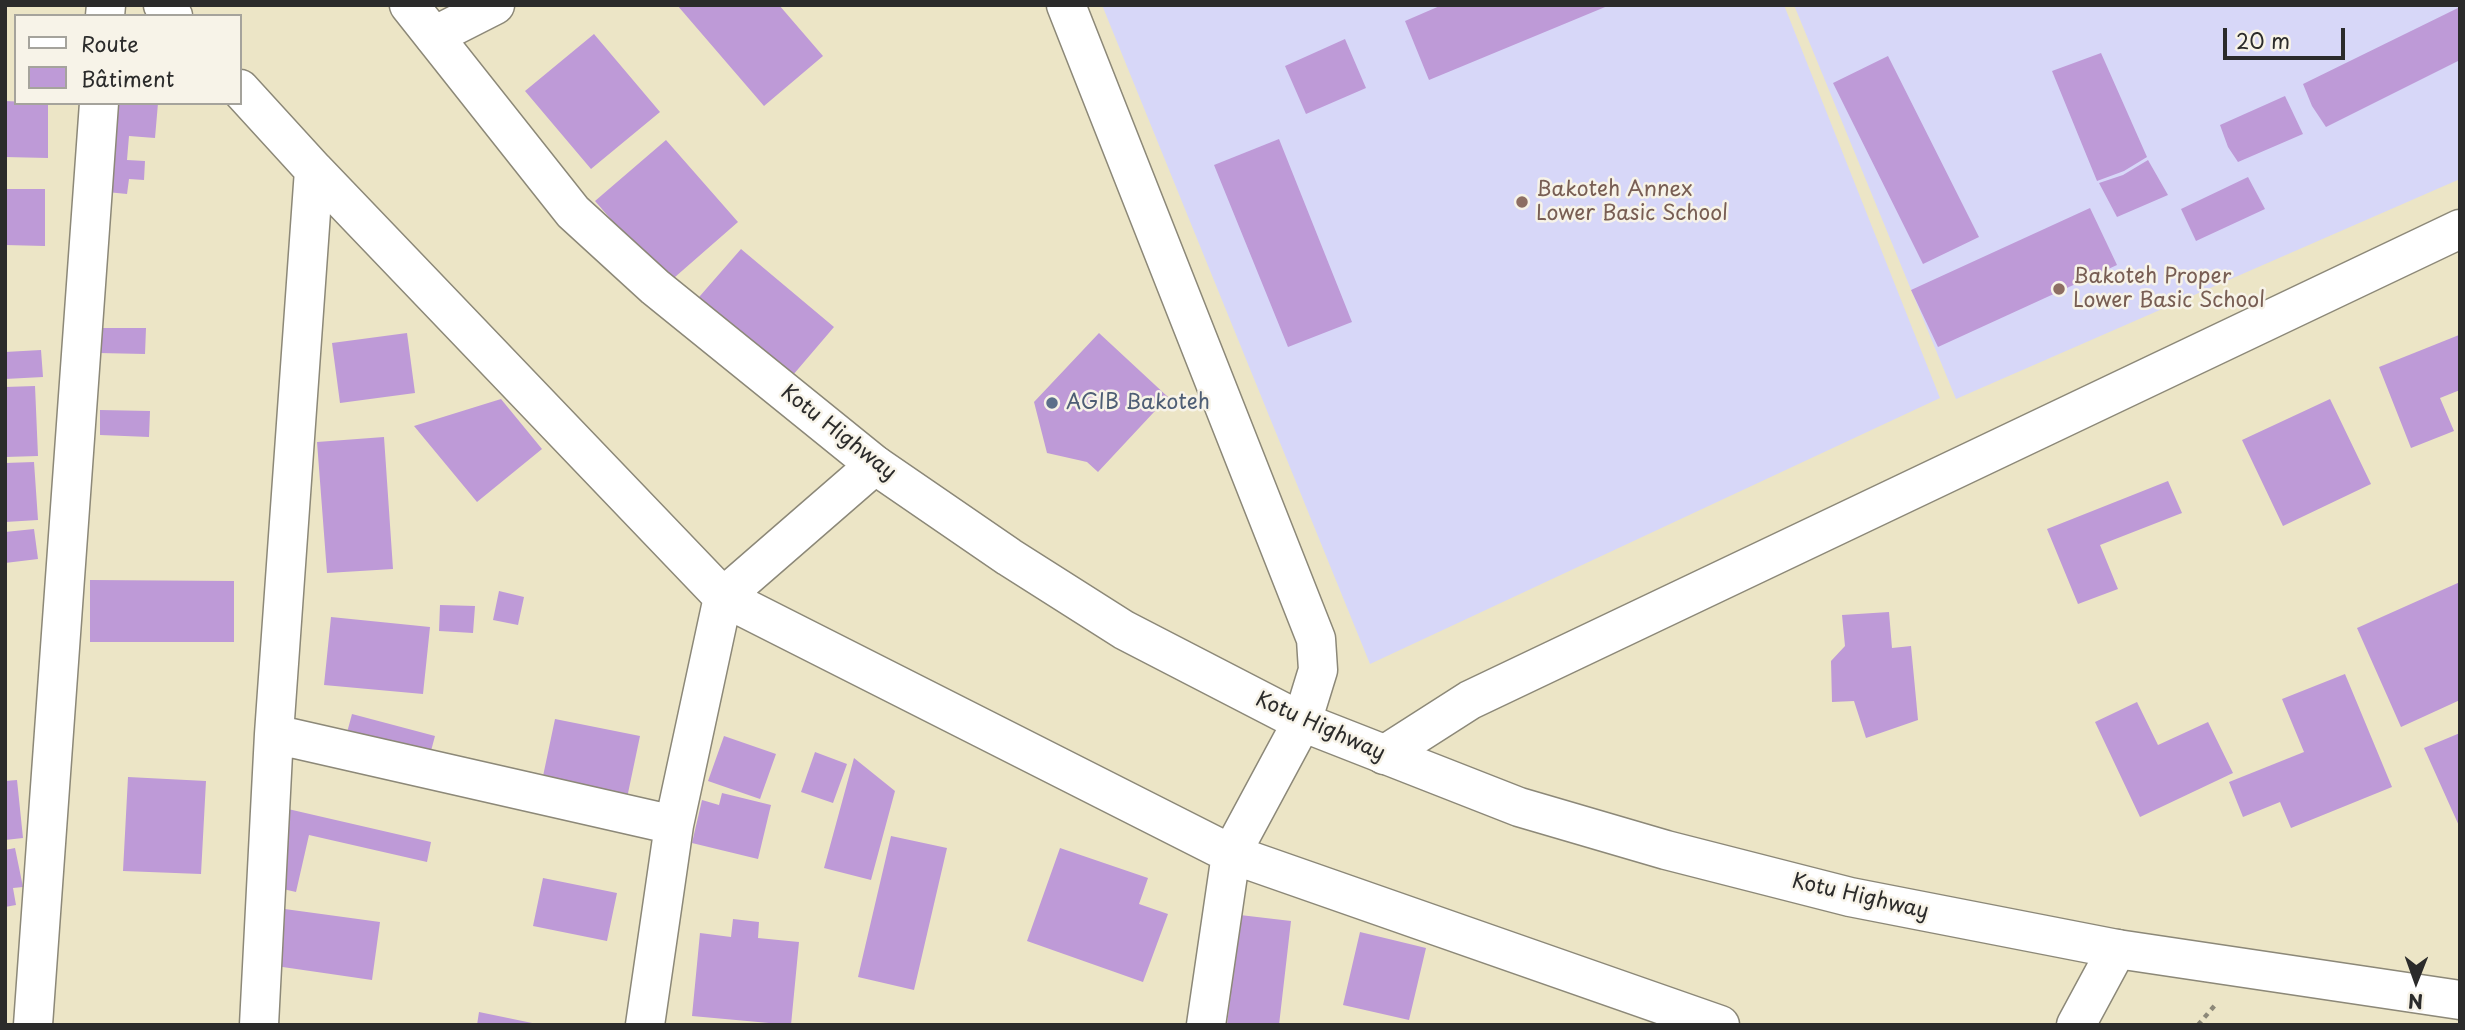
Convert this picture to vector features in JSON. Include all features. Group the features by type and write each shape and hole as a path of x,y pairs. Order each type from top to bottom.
{"street":[{"name":"Kotu Highway","path":"409,5 573,212 655,287 875,465 1009,557 1124,630 1302,722 1519,807 1679,854 1850,897 2116,949 2460,1000"},
{"path":"434,36 495,5"},
{"path":"1066,5 1316,639 1318,670 1302,722 1231,854 1206,1025"},
{"path":"242,91 314,170 723,597 1231,854 1720,1025"},
{"path":"33,1025 99,105"},
{"path":"259,1025 274,734 314,170"},
{"path":"1384,755 1469,699 2460,229"},
{"path":"645,1025 674,825 723,597 875,465"},
{"path":"274,734 674,825"},
{"path":"2076,1025 2116,949"}],"shaded area":[{"name":"Bakoteh Annex Lower Basic School","path":"1102,5 1784,5 1940,398 1370,664"},
{"name":"Bakoteh Proper Lower Basic School","path":"1794,5 2460,5 2460,179 1956,399"}],"building":[{"path":"677,5 779,5 823,56 764,106"},
{"path":"1442,5 1610,5 1429,80 1405,21"},
{"path":"2460,7 2460,60 2326,127 2312,106 2303,84"},
{"path":"594,34 660,112 591,169 525,91"},
{"path":"1345,39 1366,88 1306,114 1285,66"},
{"path":"2101,53 2147,157 2124,171 2097,181 2052,71"},
{"path":"1888,56 1979,237 1923,264 1833,83"},
{"path":"2285,96 2303,134 2238,162 2228,147 2220,125"},
{"path":"5,101 14,101 14,105 48,105 48,158 5,157"},
{"path":"114,105 158,105 155,138 129,136 127,160 145,161 144,180 129,179 127,194 107,192"},
{"path":"1279,139 1352,322 1288,347 1214,165"},
{"path":"666,140 738,222 667,284 595,201"},
{"path":"2148,160 2168,195 2117,217 2099,183 2123,175"},
{"path":"2248,177 2265,209 2196,241 2181,209"},
{"path":"5,189 45,189 45,246 5,245"},
{"path":"2090,208 2117,265 1938,347 1911,290"},
{"path":"741,249 834,327 787,382 693,304"},
{"path":"99,328 146,328 145,354 99,353"},
{"path":"407,333 415,393 340,403 332,343"},
{"path":"1099,333 1168,397 1098,472 1087,462 1047,453 1034,402"},
{"path":"2459,335 2460,390 2440,398 2454,431 2411,448 2379,367"},
{"path":"41,350 43,377 5,379 5,352"},
{"path":"35,386 38,456 5,457 5,387"},
{"path":"501,399 542,449 477,502 414,426"},
{"path":"2330,399 2371,484 2283,526 2242,440"},
{"path":"100,410 150,411 149,437 100,435"},
{"path":"384,437 393,569 327,573 317,442"},
{"path":"34,462 38,520 5,522 5,463"},
{"path":"2168,481 2182,513 2100,545 2118,589 2078,604 2047,529"},
{"path":"34,529 38,559 5,563 5,532"},
{"path":"90,580 234,581 234,642 90,642"},
{"path":"2460,582 2460,700 2401,727 2357,628"},
{"path":"499,591 524,597 518,625 493,620"},
{"path":"440,605 475,606 473,633 439,631"},
{"path":"1889,612 1892,648 1911,646 1918,720 1866,738 1854,701 1832,702 1831,661 1845,646 1842,615"},
{"path":"331,617 430,627 423,694 324,685"},
{"path":"2345,674 2392,787 2291,828 2280,802 2243,817 2229,782 2304,752 2282,699"},
{"path":"2137,702 2158,745 2208,722 2233,773 2140,817 2095,722"},
{"path":"352,714 435,736 428,762 345,740"},
{"path":"555,719 640,736 627,798 542,781"},
{"path":"2460,733 2460,828 2424,748"},
{"path":"724,736 776,754 760,799 708,781"},
{"path":"815,752 847,764 833,803 801,792"},
{"path":"854,758 895,791 871,880 824,868"},
{"path":"128,777 206,781 201,874 123,871"},
{"path":"17,780 23,838 5,840 5,781"},
{"path":"722,793 771,805 758,859 692,843 702,800 719,805"},
{"path":"288,809 431,842 427,862 309,835 296,892 270,886"},
{"path":"891,836 947,848 914,990 858,977"},
{"path":"15,848 23,887 13,888 16,905 5,907 5,850"},
{"path":"1060,848 1148,878 1139,904 1168,914 1143,982 1027,941"},
{"path":"543,878 617,893 607,941 533,926"},
{"path":"270,907 380,922 372,980 262,964"},
{"path":"1240,915 1291,921 1279,1025 1227,1025"},
{"path":"733,919 759,922 758,938 799,942 791,1025 692,1016 700,933 731,937"},
{"path":"1360,932 1426,948 1409,1020 1343,1005"},
{"path":"479,1012 537,1024 537,1025 477,1025"}],"place":[{"name":"Bakoteh Annex Lower Basic School","path":"1522,202"},
{"name":"Bakoteh Proper Lower Basic School","path":"2059,289"},
{"name":"AGIB Bakoteh","path":"1052,403"}]}
